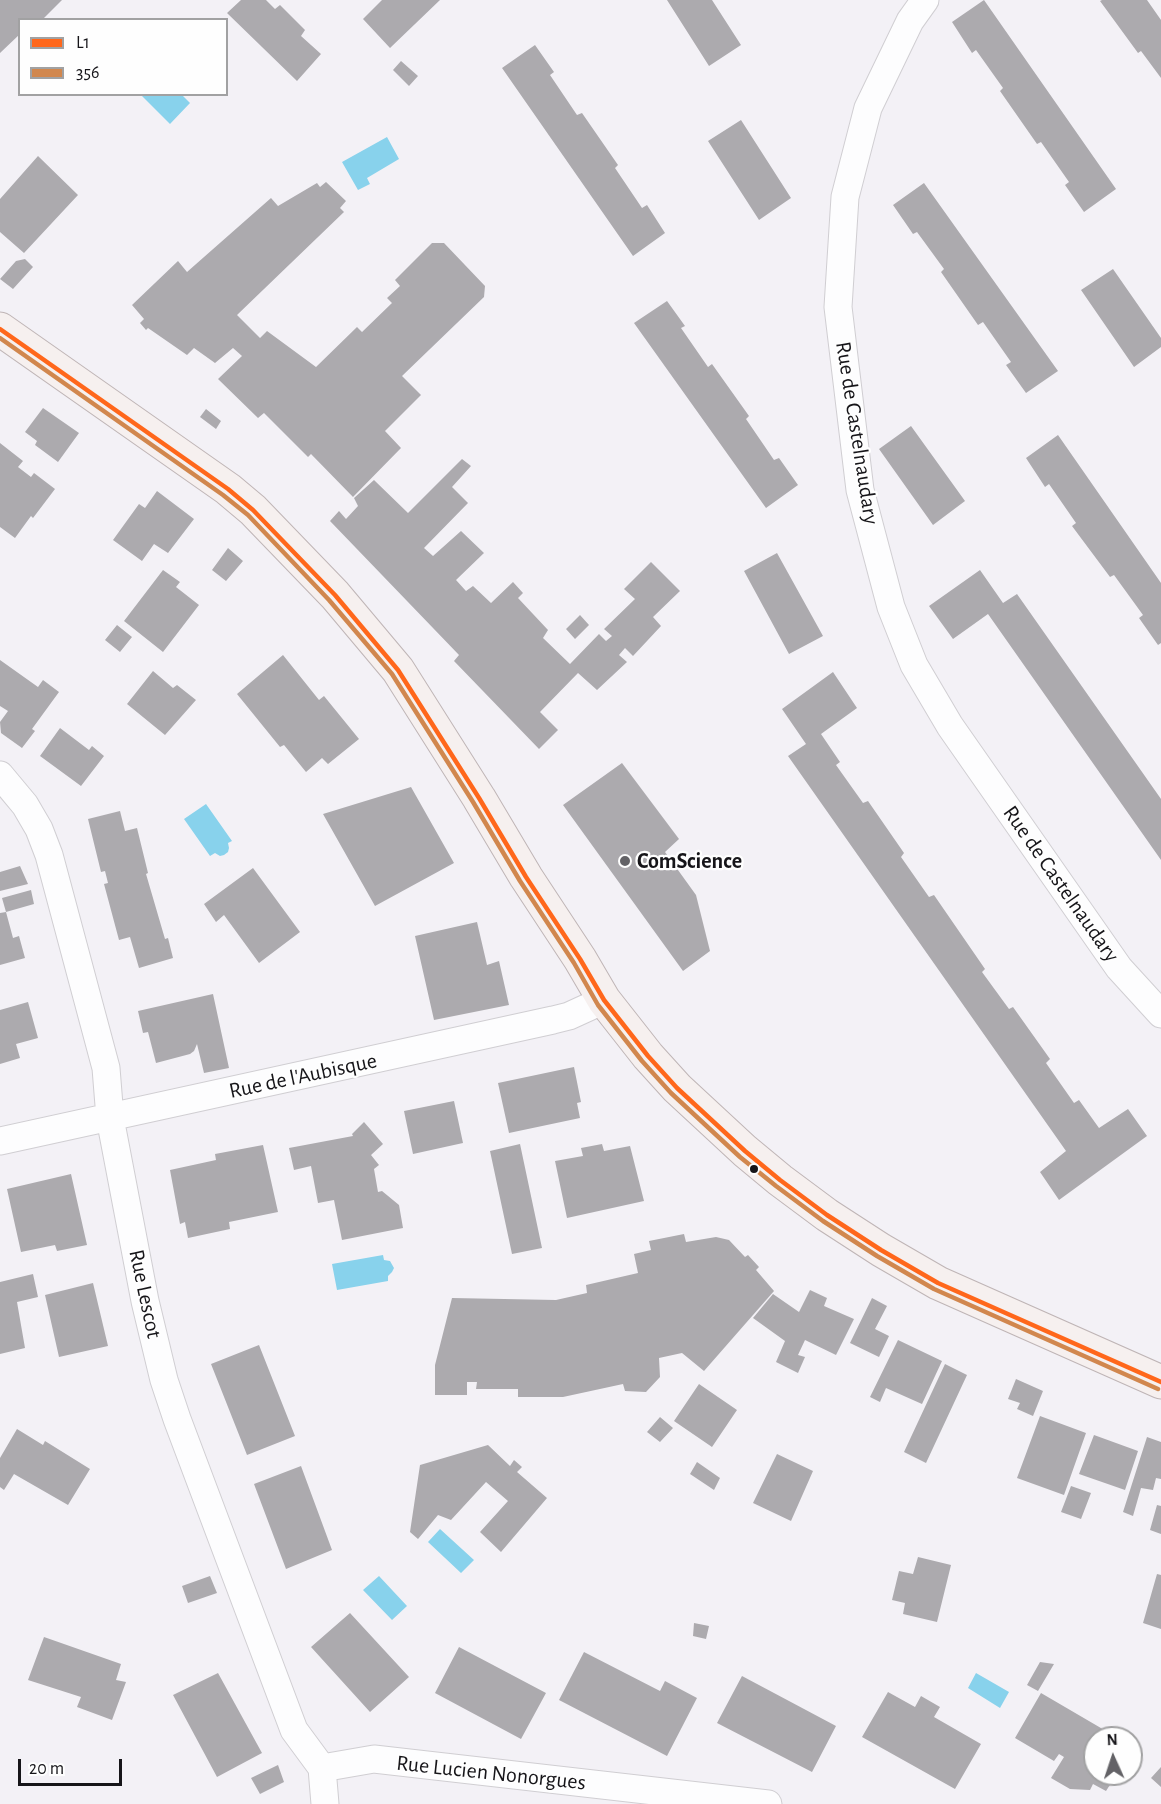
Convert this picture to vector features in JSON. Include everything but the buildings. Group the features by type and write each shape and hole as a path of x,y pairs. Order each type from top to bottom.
{"main road":[{"path":"0,329 228,489 253,510 335,595 398,670 604,1000 648,1056 677,1088 745,1151 827,1215 938,1283 1161,1382"}],"street":[{"name":"Rue de Castelnaudary","path":"925,0 910,21 868,108 845,197 838,307 860,490 891,607 914,664 950,726 1119,968 1161,1014"},
{"name":"Rue Lescot","path":"0,775 25,805 50,855 106,1068 110,1118 145,1301 164,1380 294,1730 322,1768"},
{"name":"Rue de l'Aubisque","path":"0,1141 553,1020 569,1016 604,1000"},
{"name":"Rue Lucien Nonorgues","path":"322,1768 374,1759 768,1804"},
{"path":"322,1768 325,1804"}],"water":[{"path":"142,96 183,96 190,103 170,124"},
{"path":"387,137 399,159 367,178 370,184 358,190 342,162"},
{"path":"206,804 232,841 228,843 228,852 224,855 220,856 215,853 210,856 184,819"},
{"path":"383,1255 384,1260 390,1261 394,1268 388,1276 388,1281 337,1290 332,1264"},
{"path":"440,1529 474,1560 461,1573 428,1542"},
{"path":"379,1576 407,1606 392,1620 363,1590"},
{"path":"976,1673 1009,1692 1000,1708 968,1688"}],"transit line":[{"name":"L1","path":"0,329 228,489 253,510 335,595 398,670 604,1000 648,1056 677,1088 745,1151 827,1215 938,1283 1161,1382"},
{"name":"356","path":"0,338 223,495 248,515 329,600 392,674 520,881 574,963 598,1005 642,1061 671,1093 740,1157 823,1221 934,1289 1158,1389"}],"place":[{"name":"ComScience","path":"625,861"}]}
